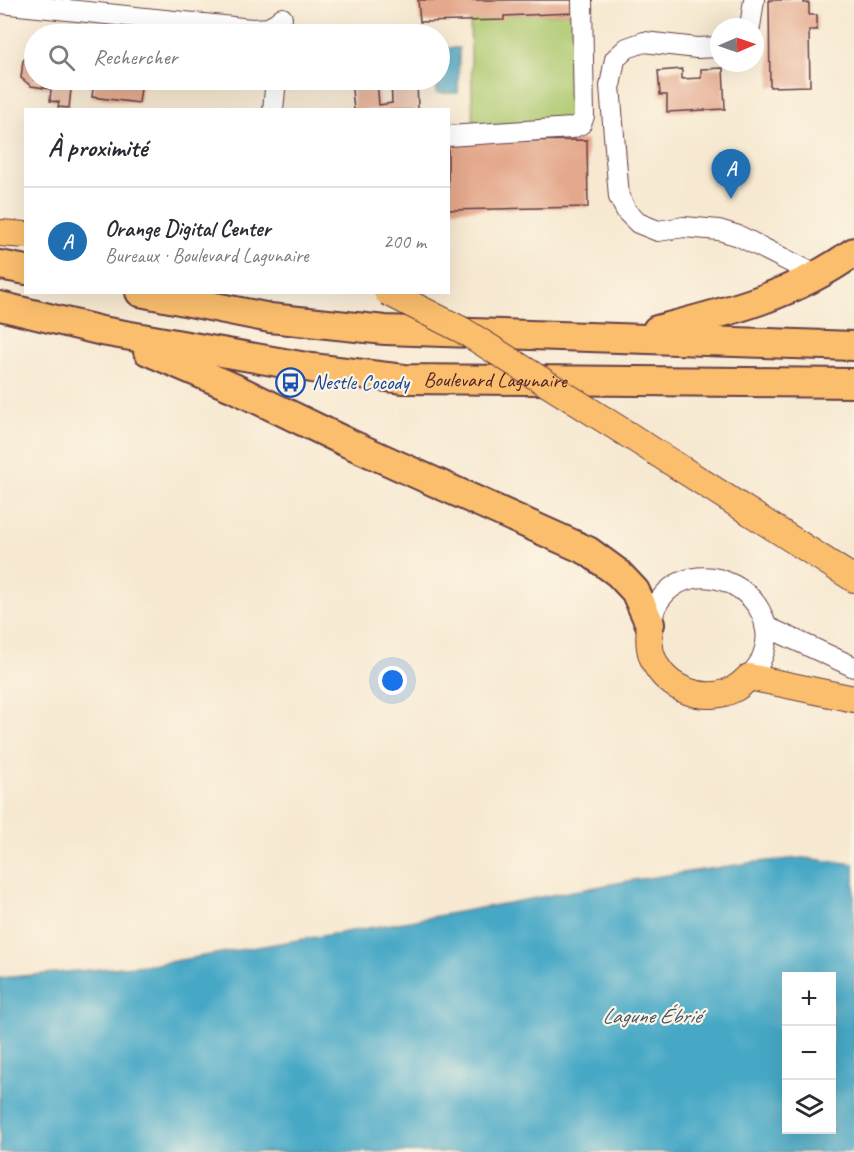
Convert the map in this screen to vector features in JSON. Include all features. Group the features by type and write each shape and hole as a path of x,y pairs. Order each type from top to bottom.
{"highway":[{"path":"633,337 736,310 784,292 818,276 854,252"},
{"path":"0,265 24,270"},
{"path":"150,294 270,318 385,330 854,346"},
{"name":"Boulevard Lagunaire","path":"0,306 102,331 312,368 404,379 854,382"},
{"path":"102,331 234,387 348,443 588,551 618,573 635,591 650,624"}],"main road":[{"path":"0,233 24,235"},
{"path":"391,294 462,330 854,579"},
{"path":"650,624 648,642 654,661 664,677 680,688 697,695 716,695 734,689 749,677 854,699"}],"street":[{"path":"450,136 572,128 581,124 584,116 582,0"},
{"path":"751,18 754,0"},
{"path":"0,3 204,24"},
{"path":"710,47 644,42 627,48 615,59 610,86 619,197 627,212 638,223 658,231 684,227 719,230 739,236 818,276"},
{"path":"273,108 275,90"},
{"path":"650,624 657,606 668,592 683,582 700,578 718,578 735,584 749,595 759,609 765,626 765,644 760,661 749,677"},
{"path":"765,626 854,667"}],"green space":[{"path":"573,13 576,123 473,126 470,16"}],"water":[{"path":"450,48 459,48 458,93 437,93 437,90 450,90"},
{"name":"Lagune Ébrié","path":"803,858 854,864 854,1152 0,1152 0,978 157,964 634,880 757,862"}],"building":[{"path":"418,0 573,0 573,13 504,16 504,20 420,22"},
{"path":"769,0 804,0 804,3 809,3 809,15 817,15 817,30 809,30 810,86 770,87"},
{"path":"24,60 24,80 21,78"},
{"path":"682,69 682,79 701,78 701,69 723,72 725,109 667,112 667,95 660,95 658,71"},
{"path":"51,90 71,90 69,108 58,107 59,102 50,101"},
{"path":"93,90 141,90 139,103 92,97"},
{"path":"352,90 378,90 379,105 392,103 391,90 417,90 418,108 354,108"},
{"path":"587,140 588,207 450,210 450,142"}],"place":[{"name":"Orange Digital Center","path":"731,199"},
{"name":"Nestle Cocody","path":"291,382"}]}
